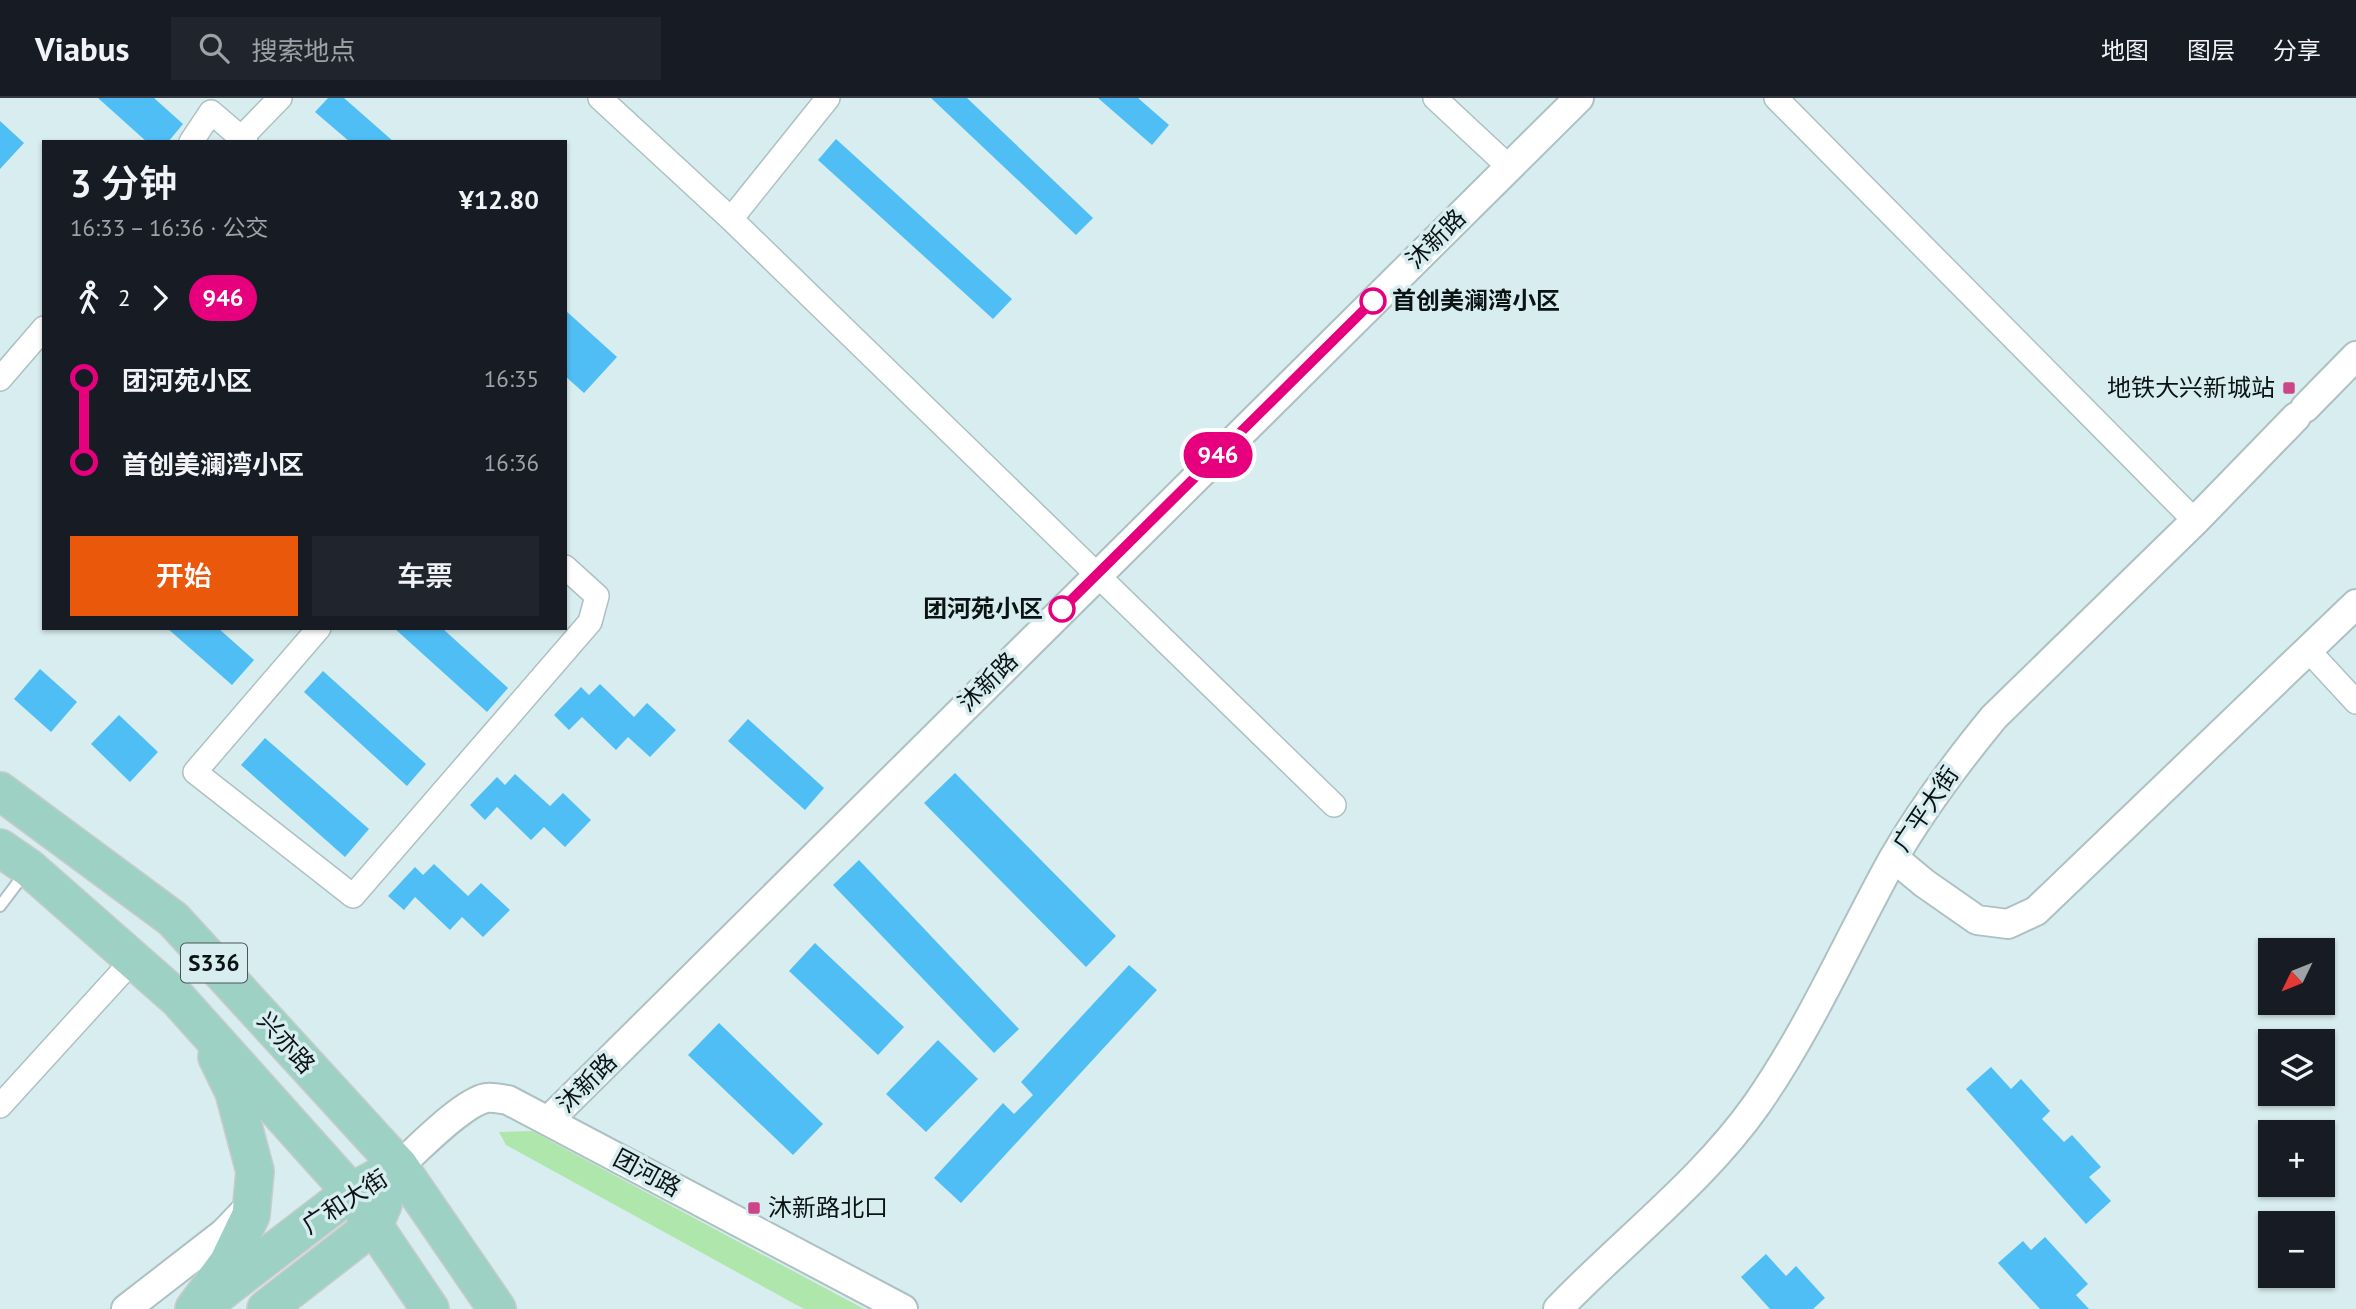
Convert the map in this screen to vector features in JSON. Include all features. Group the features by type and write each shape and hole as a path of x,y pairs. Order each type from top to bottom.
{"main road":[{"name":"兴亦路","path":"0,791 173,919 399,1167 497,1309"},
{"name":"兴亦路","path":"14,858 178,999 351,1192 430,1309"},
{"path":"196,1309 228,1264 251,1214 255,1171 234,1092 201,1025"},
{"name":"广和大街","path":"196,1309 351,1192 399,1167"},
{"name":"广和大街","path":"266,1309 374,1226 399,1167"}],"street":[{"path":"192,140 204,105 244,140 280,98"},
{"path":"600,98 731,219 1334,805"},
{"path":"731,219 828,98"},
{"path":"1434,98 1509,167"},
{"name":"沐新路","path":"548,1121 1579,98"},
{"path":"1776,98 2195,521"},
{"path":"0,379 42,330"},
{"name":"广平大街","path":"1558,1309 1715,1156 1759,1102 1802,1030 1894,858 1930,800 1994,717 2195,521 2356,356"},
{"path":"317,630 195,772 353,896 590,622 597,596 567,569"},
{"path":"1894,858 1977,920 2008,924 2036,911 2356,604"},
{"path":"2308,650 2356,702"},
{"path":"0,1106 133,960"},
{"name":"团河路","path":"399,1167 443,1126 471,1105 486,1098 508,1100 903,1309"},
{"path":"126,1309 224,1233 252,1204"}],"lane":[{"path":"0,906 14,858"}],"green space":[{"path":"532,1131 864,1309 804,1309 506,1145 499,1132"}],"building":[{"path":"98,98 154,98 183,124 170,140 145,140"},
{"path":"328,98 344,98 392,140 348,140 315,112"},
{"path":"931,98 967,98 1093,218 1076,235"},
{"path":"1098,98 1138,98 1169,125 1152,145"},
{"path":"0,121 24,143 0,169"},
{"path":"836,139 1012,299 993,319 818,160"},
{"path":"567,312 617,357 584,393 567,378"},
{"path":"169,630 220,630 254,660 232,685"},
{"path":"396,630 444,630 508,688 487,712"},
{"path":"40,669 77,702 51,732 14,699"},
{"path":"323,671 426,764 407,786 304,692"},
{"path":"600,684 634,717 647,703 676,730 650,757 628,737 616,750 582,717 569,730 554,715 581,687 589,695"},
{"path":"119,715 158,752 130,782 91,744"},
{"path":"748,719 824,788 805,810 728,741"},
{"path":"265,738 369,829 345,857 241,765"},
{"path":"955,773 1116,936 1086,967 924,803"},
{"path":"515,774 550,806 563,793 591,820 565,847 544,827 531,840 497,807 485,820 470,805 497,777 505,785"},
{"path":"859,860 1019,1029 994,1053 833,885"},
{"path":"434,864 468,896 481,883 510,910 483,937 462,917 450,930 415,897 404,910 388,896 415,867 423,875"},
{"path":"815,943 904,1027 878,1055 789,971"},
{"path":"1129,965 1157,990 961,1203 934,1178 1003,1103 1014,1114 1033,1095 1021,1082"},
{"path":"719,1023 823,1124 793,1155 688,1055"},
{"path":"938,1040 978,1079 926,1132 886,1094"},
{"path":"1991,1067 2011,1089 2021,1079 2050,1111 2042,1119 2064,1142 2072,1135 2101,1167 2089,1177 2111,1201 2086,1224 1966,1089"},
{"path":"2045,1237 2088,1284 2076,1295 2089,1309 2040,1309 1998,1263 2023,1241 2031,1250"},
{"path":"1766,1254 1786,1276 1796,1266 1825,1298 1813,1309 1770,1309 1741,1277"}],"bus line":[{"name":"946","path":"1062,609 1373,301"}],"place":[{"name":"首创美澜湾小区","path":"1373,301"},
{"name":"地铁大兴新城站","path":"2289,388"},
{"name":"团河苑小区","path":"1062,609"},
{"name":"沐新路北口","path":"754,1208"}]}
